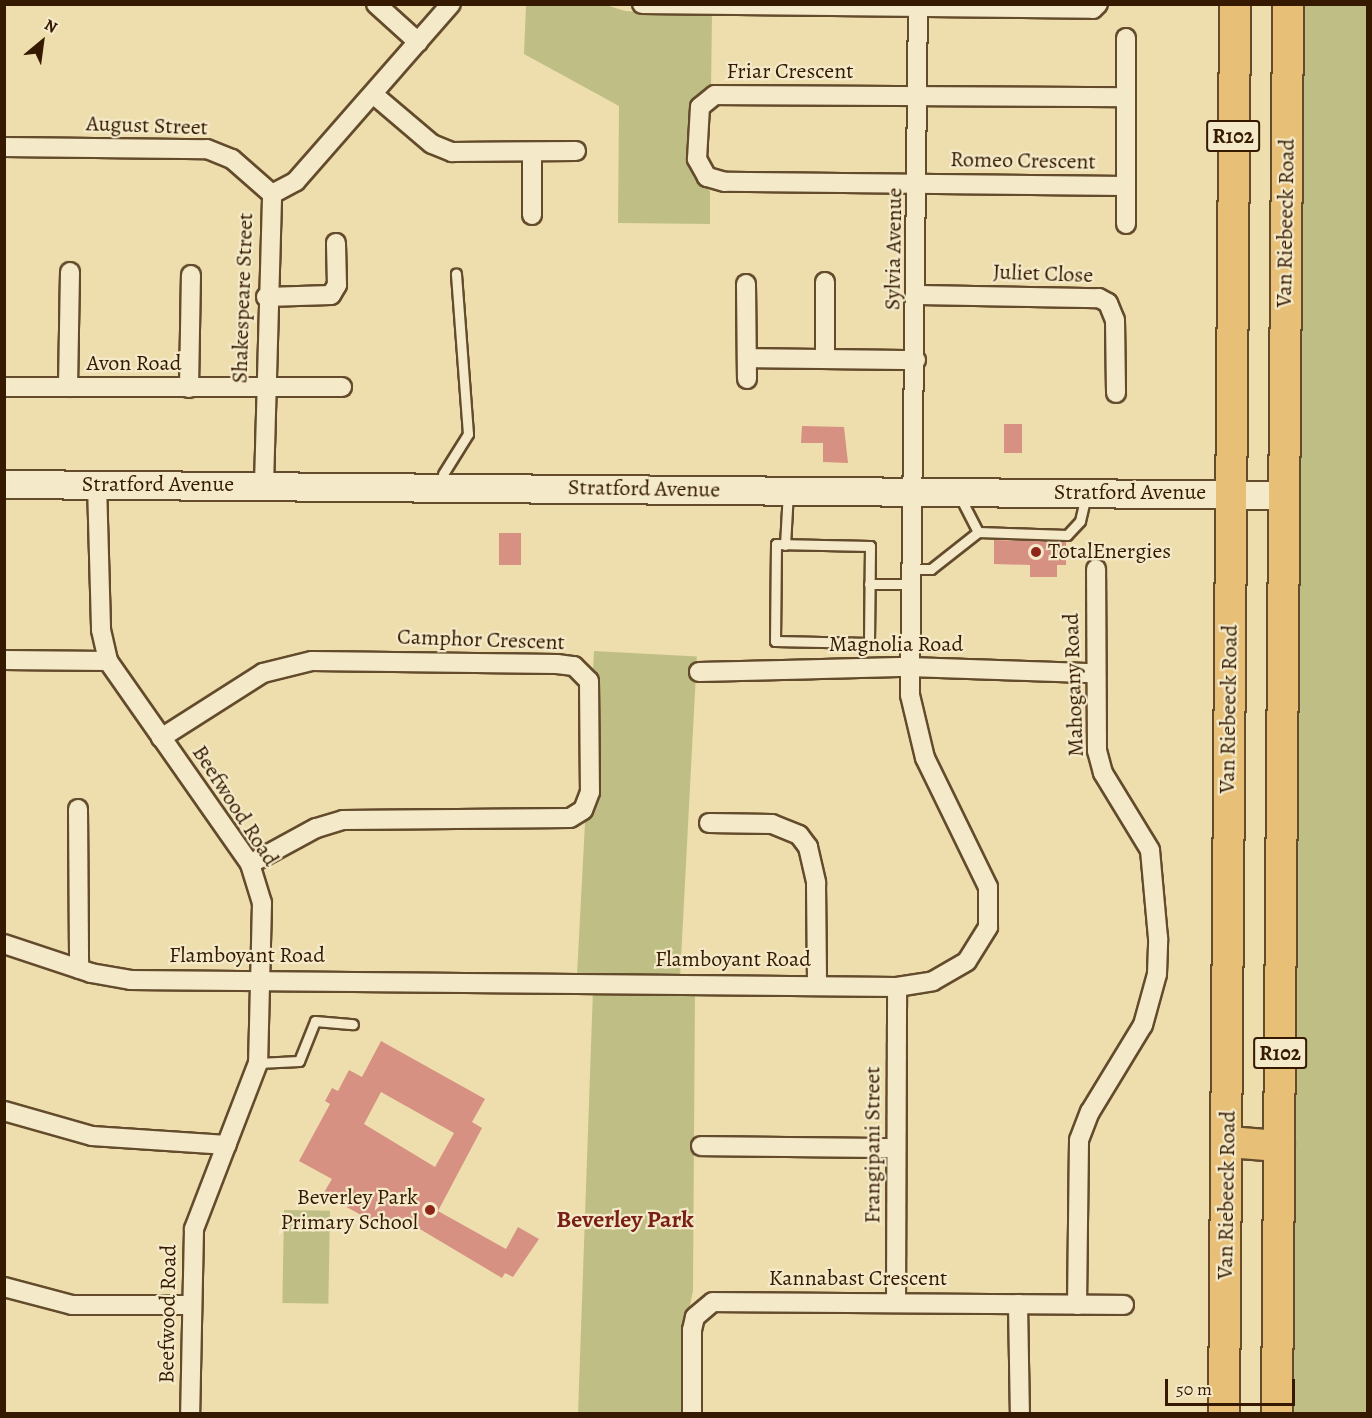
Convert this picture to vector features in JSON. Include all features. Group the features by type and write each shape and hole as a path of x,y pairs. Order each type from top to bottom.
{"main road":[{"name":"Van Riebeeck Road","path":"1224,1413 1228,1142 1234,4"},
{"name":"Van Riebeeck Road","path":"1277,1413 1288,4"},
{"path":"1228,1142 1280,1146"}],"street":[{"path":"376,4 418,42"},
{"name":"Shakespeare Street","path":"264,485 266,297 272,195 296,181 451,4"},
{"path":"642,4 1095,7"},
{"name":"Sylvia Avenue","path":"913,491 919,295 918,6"},
{"name":"Romeo Crescent","path":"1126,38 1126,224"},
{"path":"373,94 441,148 532,153 576,151"},
{"name":"Friar Crescent","path":"919,183 725,182 707,177 697,159 700,107 715,95 920,96"},
{"path":"920,96 1126,98"},
{"name":"August Street","path":"4,147 207,149 232,159 272,195"},
{"path":"532,153 532,215"},
{"name":"Romeo Crescent","path":"919,183 1125,186"},
{"path":"266,297 331,295 337,285 336,243"},
{"path":"68,387 70,272"},
{"path":"189,388 191,275"},
{"path":"825,282 825,358"},
{"path":"746,284 747,379"},
{"name":"Juliet Close","path":"919,295 1099,298 1108,303 1115,320 1116,393"},
{"path":"747,358 916,360"},
{"name":"Avon Road","path":"4,387 264,389 342,387"},
{"name":"Stratford Avenue","path":"4,484 1283,495"},
{"name":"Beefwood Road","path":"97,484 101,630 108,661 250,864 262,903 262,980 258,1063 194,1229 190,1413"},
{"name":"Flamboyant Road","path":"4,944 79,969 130,980 897,987 933,981 967,960 988,927 991,909 979,865 924,758 909,667 913,491"},
{"name":"Mahogany Road","path":"1077,1305 1079,1140 1089,1112 1143,1025 1157,974 1158,938 1150,850 1098,760 1094,673 1096,569"},
{"path":"4,660 108,661"},
{"name":"Camphor Crescent","path":"161,738 263,673 312,661 557,664 574,666 589,681 590,792 583,810 570,818 343,820 316,828 250,864"},
{"name":"Magnolia Road","path":"699,672 909,667 1094,673"},
{"path":"78,809 79,969"},
{"path":"709,824 779,826 799,835 808,847 816,883 817,985"},
{"name":"Frangipani Street","path":"896,1303 897,987"},
{"path":"4,1111 92,1137 227,1145"},
{"path":"701,1146 896,1148"},
{"path":"4,1287 72,1305 192,1305"},
{"name":"Kannabast Crescent","path":"692,1413 692,1330 701,1308 713,1302 1124,1305"},
{"path":"1018,1304 1020,1413"}],"lane":[{"path":"443,474 468,434 456,273"},
{"path":"786,544 788,490"},
{"path":"957,491 978,532"},
{"path":"869,584 911,577 931,569 978,532 1067,535 1080,521 1086,492"},
{"path":"776,544 870,546 869,584 868,643 775,641 776,544"},
{"path":"258,1063 295,1064 315,1021 353,1024"}],"green space":[{"path":"526,5 606,5 625,11 712,16 711,88 696,98 691,117 693,177 710,191 710,224 618,223 619,106 524,54"},
{"path":"1302,5 1367,5 1367,1413 1285,1414"},
{"path":"594,651 697,656 680,980 577,975"},
{"path":"593,989 695,991 693,1291 685,1328 685,1413 578,1414"},
{"path":"284,1210 330,1211 328,1304 282,1303"}],"building":[{"path":"1004,424 1022,424 1022,453 1004,453"},
{"path":"802,426 844,427 848,463 823,462 823,443 801,443"},
{"path":"499,533 521,533 521,565 499,565"},
{"path":"994,540 1066,542 1066,565 1057,565 1057,577 1030,577 1030,565 994,564"},
{"path":"381,1041 485,1099 472,1122 482,1128 438,1211 506,1249 518,1227 539,1239 513,1277 505,1273 502,1278 398,1216 390,1231 323,1194 332,1179 299,1161 330,1104 325,1101 332,1088 338,1091 349,1070 362,1077","holes":["381,1092 454,1133 435,1167 364,1124"]}],"place":[{"name":"TotalEnergies","path":"1036,552"},
{"name":"Beverley Park Primary School","path":"430,1210"}],"district":[{"name":"Beverley Park","path":"625,1220"}]}
